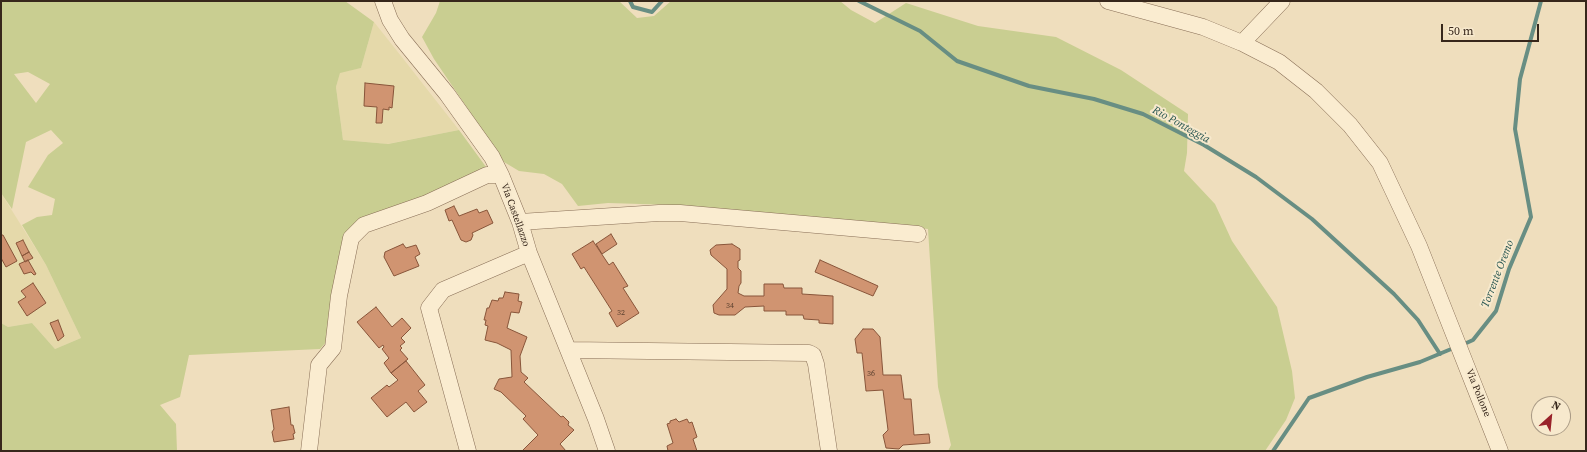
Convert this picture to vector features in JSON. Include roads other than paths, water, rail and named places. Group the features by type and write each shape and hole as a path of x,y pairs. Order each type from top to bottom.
{"street":[{"name":"Via Castellazzo","path":"383,1 390,20 402,39 447,94 492,157 520,222 529,253 569,350 607,451"},
{"name":"Via Pollone","path":"1108,1 1203,27 1242,43 1279,62 1316,91 1350,125 1380,163 1419,246 1500,451"},
{"path":"1242,43 1282,1"},
{"path":"309,451 319,365 333,348 339,296 351,238 364,225 427,203 487,175 500,175"},
{"path":"520,222 652,213 680,213 918,234"},
{"path":"468,451 429,308 443,290 529,253"},
{"path":"569,350 809,353 813,355 816,364 830,451"}],"waterway":[{"name":"Rio Ponteggia","path":"630,1 633,7 652,12 662,1"},
{"name":"Rio Ponteggia","path":"859,1 920,31 957,61 1029,86 1094,99 1143,114 1204,145 1256,177 1312,219 1394,294 1418,320 1440,354"},
{"name":"Torrente Oremo","path":"1462,345 1473,340 1496,311 1509,269 1531,217 1515,129 1520,79 1541,1"},
{"name":"Torrente Oremo","path":"1273,451 1309,398 1367,377 1420,362 1456,347"}]}
